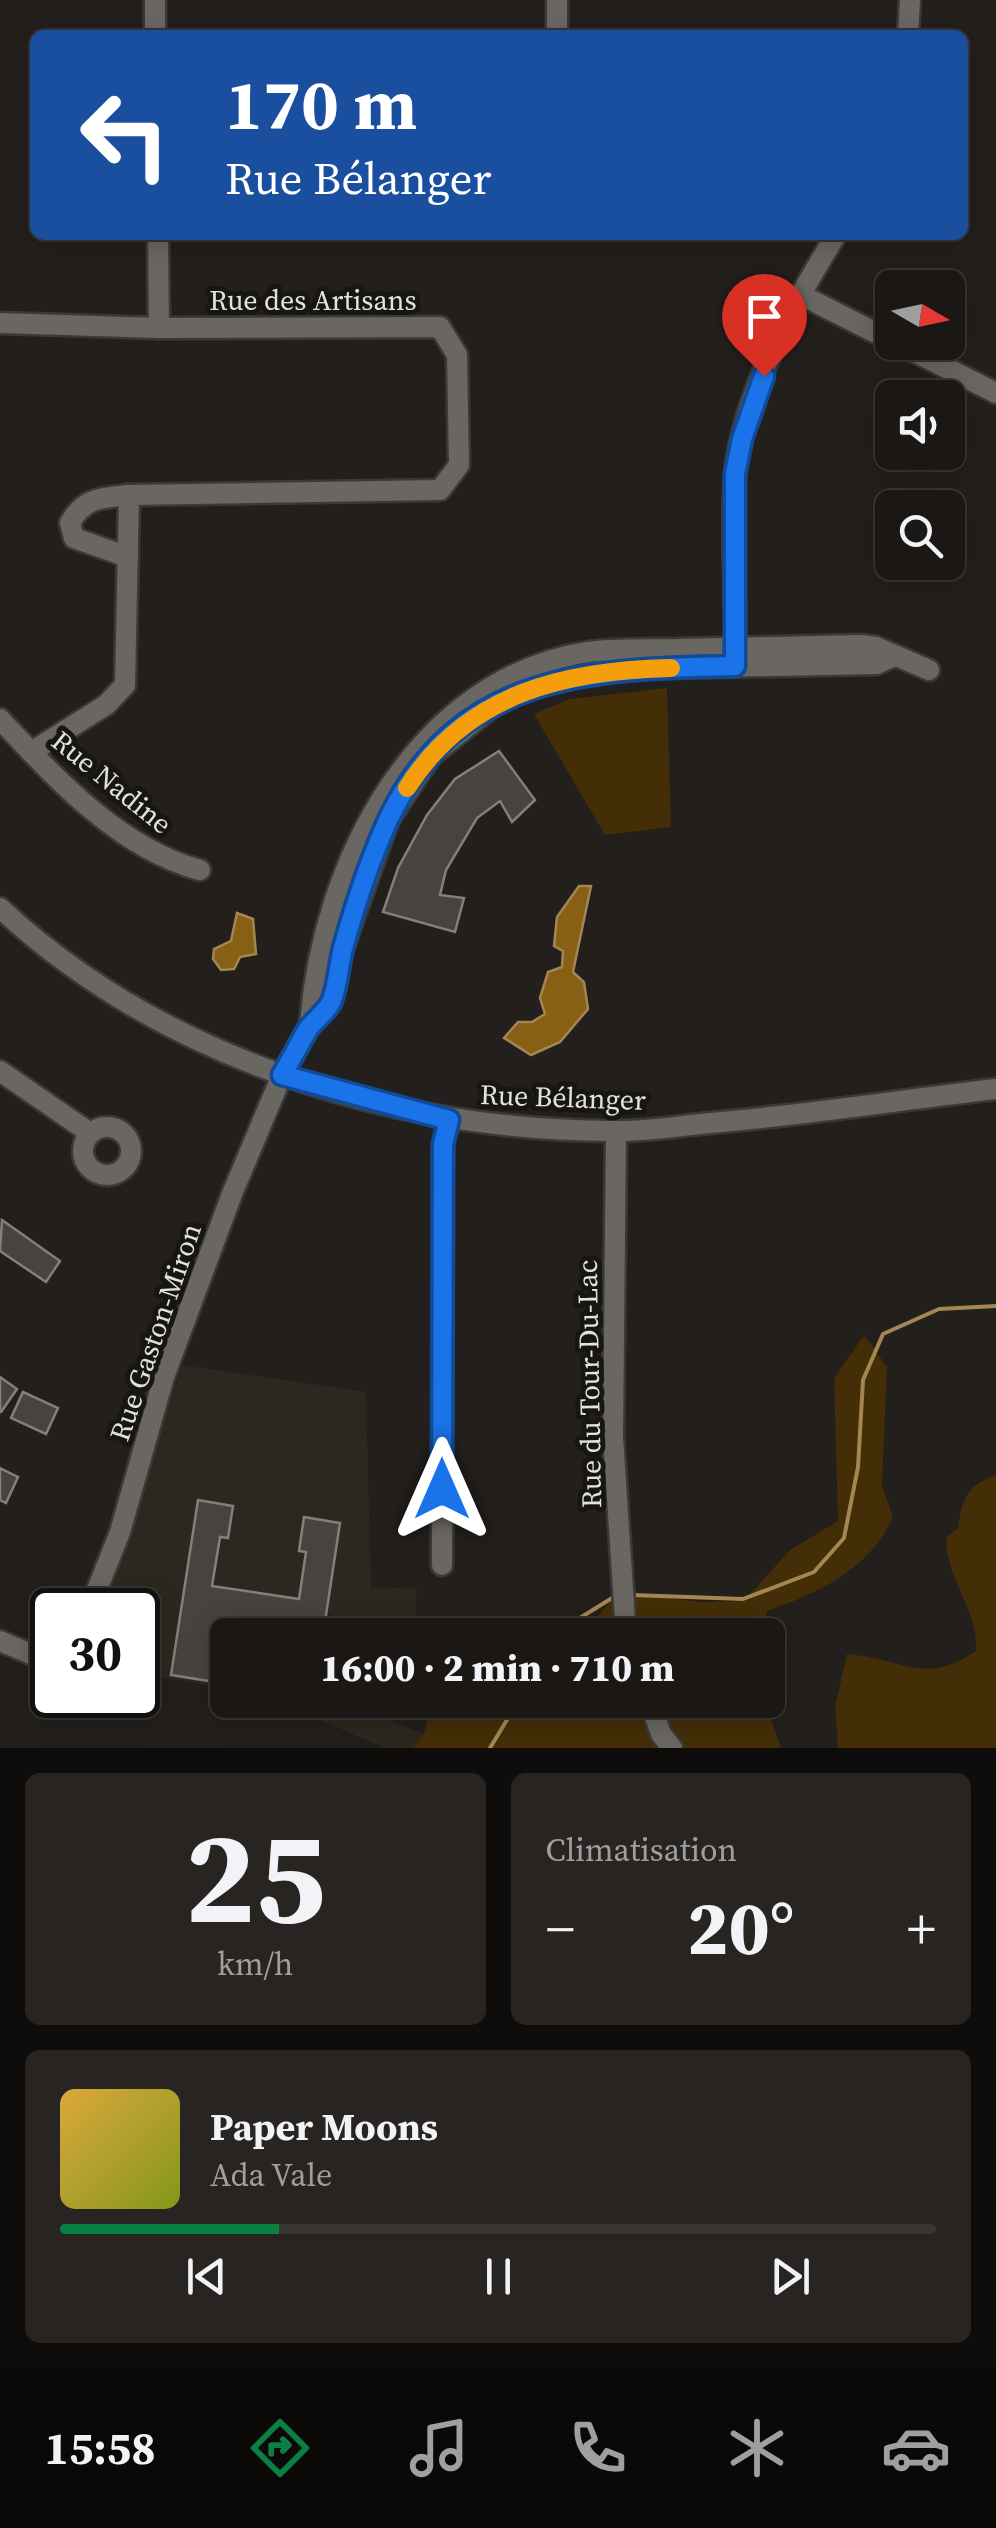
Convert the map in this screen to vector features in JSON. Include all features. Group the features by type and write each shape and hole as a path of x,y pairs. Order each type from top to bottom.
{"street":[{"path":"155,0 156,30"},
{"path":"557,0 558,30"},
{"path":"908,30 910,0"},
{"path":"158,240 159,328"},
{"path":"735,657 735,474 742,439 776,345 833,240"},
{"path":"801,296 875,333"},
{"name":"Rue des Artisans","path":"0,323 159,328 440,327 458,355 460,464 440,490 130,494 90,500 78,509 70,523 74,538 128,557"},
{"path":"930,360 996,393"},
{"path":"31,752 106,705 125,685 130,494"},
{"name":"Rue Gaston-Miron","path":"98,1588 120,1532 183,1322 282,1075 310,1025 326,940 360,838 406,760 478,694 519,672 588,652 735,657 861,645 876,647 929,670"},
{"name":"Rue Nadine","path":"0,718 31,752 147,850 200,870"},
{"name":"Rue Bélanger","path":"0,908 30,935 110,992 194,1038 282,1075 449,1120 616,1132 996,1088"},
{"path":"0,1070 90,1133"},
{"path":"442,1565 443,1144 449,1120"},
{"name":"Rue du Tour-Du-Lac","path":"616,1132 613,1438 625,1618"},
{"path":"0,1641 30,1654"},
{"path":"655,1718 672,1748"}],"shaded area":[{"path":"667,688 671,827 605,835 534,714 570,699"},
{"path":"579,886 591,886 573,972 584,982 588,1009 560,1042 531,1055 504,1038 518,1022 532,1022 545,1014 540,998 548,972 562,967 563,951 554,946 557,917"},
{"path":"237,913 253,919 256,954 240,957 234,969 221,970 213,959 214,949 231,941"},
{"path":"864,1335 887,1367 882,1485 893,1517 871,1551 841,1577 767,1611 765,1618 596,1618 619,1592 701,1602 744,1601 790,1550 838,1521 834,1379"},
{"path":"182,1365 366,1392 371,1589 417,1587 416,1618 210,1618 210,1685 160,1677 160,1588 110,1588"},
{"path":"996,1475 996,1748 838,1748 835,1707 847,1654 927,1669 942,1667 976,1651 972,1621 951,1567 946,1538 958,1528 972,1488"},
{"path":"315,1718 392,1718 391,1721 424,1734 412,1748 386,1748"},
{"path":"428,1718 771,1718 781,1748 412,1748 424,1734"}],"building":[{"path":"499,751 535,800 512,822 500,801 477,818 446,870 440,895 464,898 455,932 383,912 398,868 427,815 455,779"},
{"path":"2,1220 60,1261 46,1282 0,1251"},
{"path":"0,1377 17,1389 1,1412 0,1412"},
{"path":"23,1392 58,1408 46,1434 11,1418"},
{"path":"0,1468 18,1477 6,1503 0,1500"},
{"path":"198,1500 233,1506 228,1538 220,1537 212,1586 299,1599 306,1552 299,1551 304,1517 340,1523 326,1618 210,1618 209,1681 171,1675"}],"waterway":[{"path":"632,1595 743,1599 814,1572 844,1538 858,1467 863,1380 883,1334 939,1309 996,1306"},
{"path":"580,1618 617,1595"},
{"path":"490,1748 508,1718"}],"slow traffic":[{"path":"407,788 450,738 492,707 533,686 610,670 671,668"}],"route":[{"path":"442,1489 443,1144 449,1120 282,1075 310,1025 332,1003 343,948 389,819 410,783 450,738 492,707 533,686 575,675 610,670 735,666 735,474 742,439 764,376"}]}
